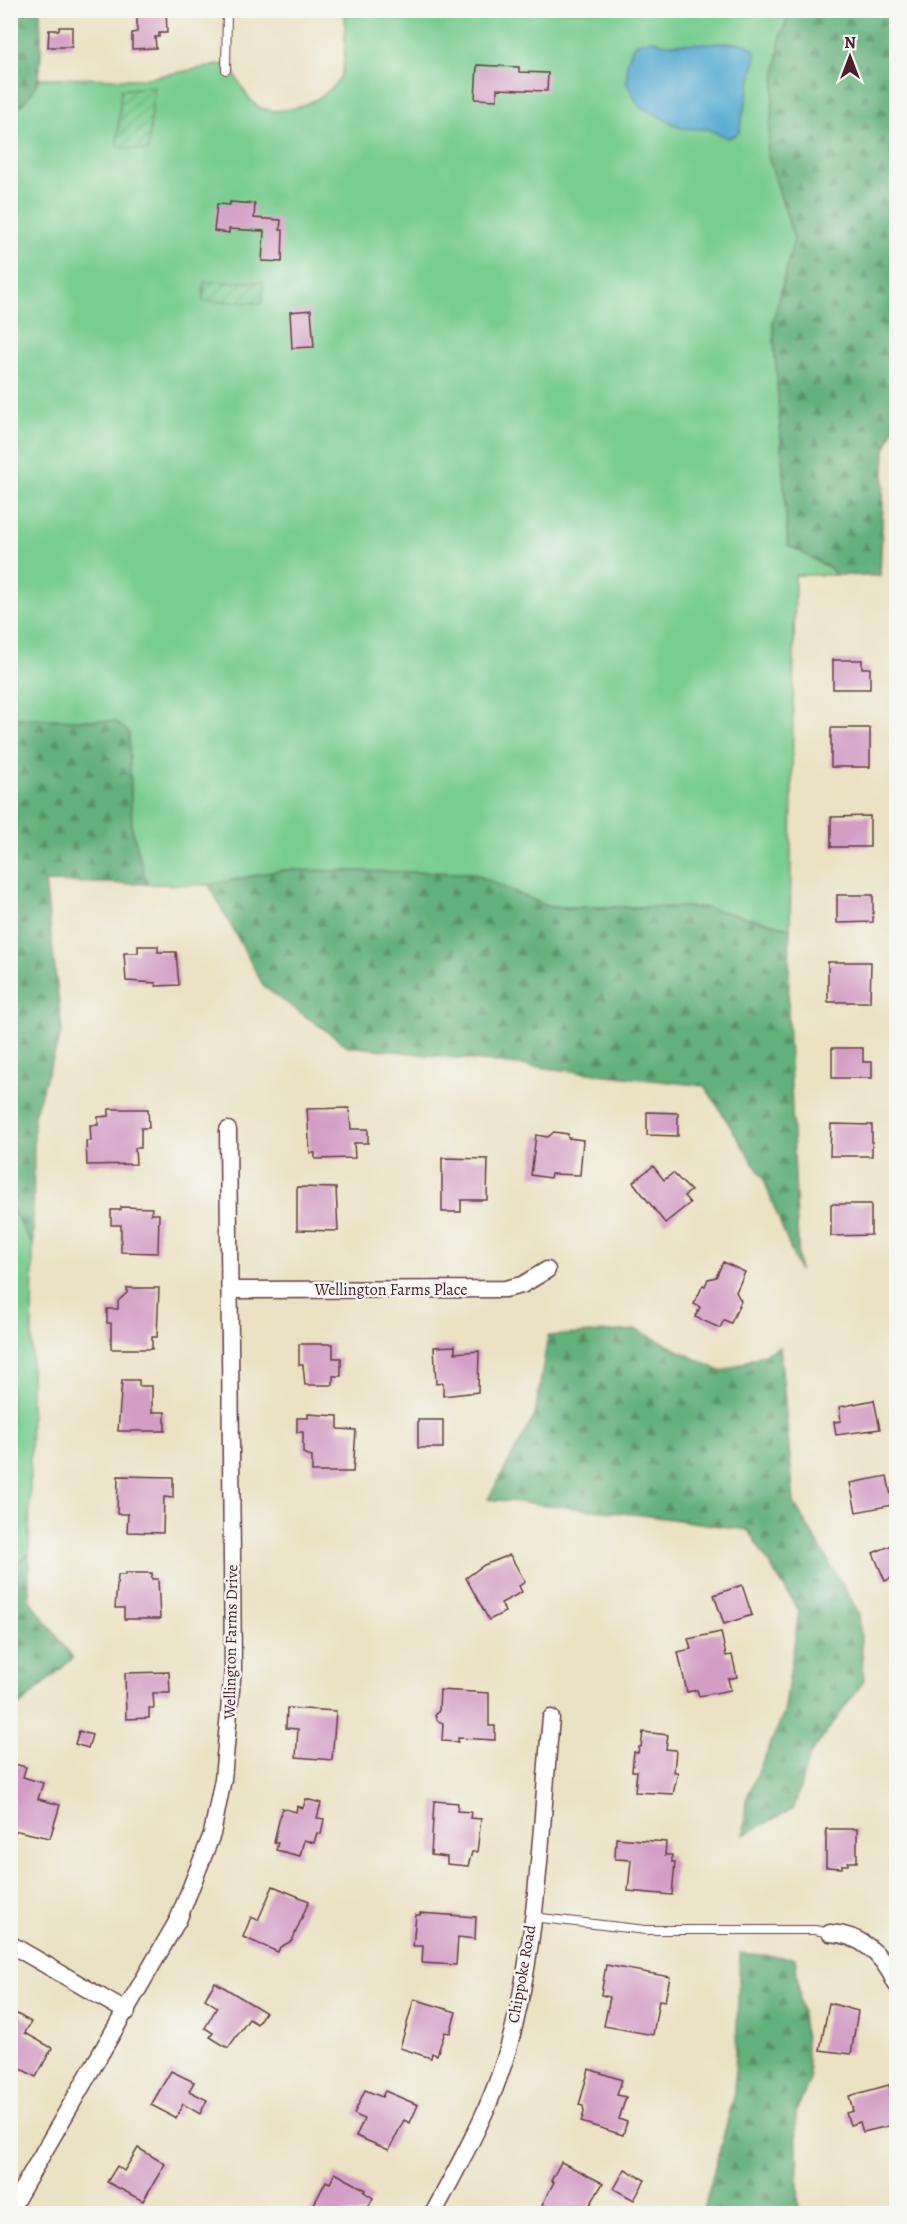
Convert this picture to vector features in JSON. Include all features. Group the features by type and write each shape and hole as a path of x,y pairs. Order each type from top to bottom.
{"street":[{"name":"Wellington Farms Drive","path":"10,2210 127,2012 178,1920 212,1834 223,1779 233,1668 228,1130"},
{"name":"Wellington Farms Place","path":"231,1290 505,1289 522,1285 547,1270"},
{"name":"Chippoke Road","path":"433,2214 475,2135 500,2074 518,2010 532,1917 550,1718"},
{"path":"830,1933 848,1934 860,1940 890,1969 897,1984"},
{"path":"10,1944 127,2012"}],"lane":[{"path":"226,70 227,10"},
{"path":"532,1917 646,1930 815,1930 830,1933"}],"green space":[{"path":"11,10 40,11 41,53 37,81 32,92 23,102 11,109"},
{"path":"345,11 790,11 780,39 767,152 794,239 773,322 788,545 830,568 836,575 795,575 790,928 703,907 549,907 472,873 282,870 209,885 147,884 132,829 129,733 115,721 11,718 10,109 22,105 40,78 142,79 229,63 242,88 256,105 271,110 294,108 328,91 341,75 345,53"},
{"path":"790,11 896,11 896,422 885,450 880,576 836,575 830,568 788,545 773,322 794,239 767,152 780,39"},
{"path":"154,86 148,151 117,147 121,90"},
{"path":"204,282 263,282 262,303 203,301"},
{"path":"10,718 115,721 129,733 132,829 147,884 45,882 62,1031 34,1115 33,1245 10,1206"},
{"path":"282,870 472,873 549,907 703,907 790,928 788,1015 799,1271 763,1178 705,1086 348,1046 264,987 209,885"},
{"path":"10,1206 33,1245 29,1554 11,1567"},
{"path":"637,1330 722,1372 780,1347 794,1503 859,1613 864,1681 809,1756 794,1808 744,1835 746,1800 784,1713 799,1611 748,1530 642,1515 488,1499 535,1415 548,1336"},
{"path":"29,1554 29,1599 73,1658 17,1708 11,1708 11,1567"},
{"path":"740,1953 795,1958 810,2079 796,2112 799,2213 703,2213 734,2096"}],"water":[{"path":"654,40 665,44 738,43 748,45 755,51 756,57 739,133 728,138 707,129 681,128 639,106 627,84 627,63 633,46 642,41"}],"building":[{"path":"137,10 166,10 167,33 159,33 159,37 155,37 156,48 132,49 132,33 137,32"},
{"path":"59,27 72,27 72,47 48,47 49,30 59,30"},
{"path":"477,65 519,67 519,72 548,73 547,91 497,89 497,100 475,99"},
{"path":"230,202 255,204 254,218 281,220 282,262 262,261 264,231 229,229 229,233 214,231 217,204 230,205"},
{"path":"311,310 314,347 292,348 290,312"},
{"path":"833,660 862,660 862,668 870,668 870,689 833,689"},
{"path":"831,728 870,728 870,767 831,767"},
{"path":"870,816 870,847 831,847 831,817"},
{"path":"837,895 873,895 873,922 837,923"},
{"path":"138,946 158,946 158,952 176,952 179,985 156,986 156,983 126,981 124,953 138,953"},
{"path":"828,962 871,962 870,1002 828,1002"},
{"path":"832,1048 863,1048 863,1062 872,1062 872,1078 832,1078"},
{"path":"349,1108 351,1129 368,1129 368,1143 354,1143 355,1158 315,1159 315,1153 310,1153 307,1109"},
{"path":"109,1109 148,1109 149,1128 141,1128 141,1148 135,1148 136,1164 87,1165 86,1141 91,1141 90,1125 98,1125 98,1117 109,1116"},
{"path":"647,1112 678,1113 678,1136 647,1135"},
{"path":"831,1124 872,1125 872,1156 830,1156"},
{"path":"554,1132 568,1134 568,1138 583,1140 580,1175 551,1174 550,1178 531,1175 536,1135 548,1137"},
{"path":"442,1158 488,1159 487,1200 461,1200 461,1212 442,1212"},
{"path":"653,1166 664,1180 673,1173 691,1191 684,1196 690,1203 665,1223 633,1182"},
{"path":"297,1187 336,1188 338,1231 297,1230"},
{"path":"831,1204 871,1204 871,1235 831,1236"},
{"path":"121,1207 152,1208 151,1214 159,1214 158,1253 121,1252 121,1225 111,1225 111,1210 121,1210"},
{"path":"723,1262 745,1272 736,1292 741,1301 731,1323 724,1320 720,1328 695,1317 700,1307 694,1304 703,1285 705,1286 708,1279 716,1277"},
{"path":"127,1288 159,1288 157,1337 152,1337 152,1349 111,1349 111,1323 107,1323 107,1309 118,1309 118,1301 127,1293"},
{"path":"299,1344 333,1344 333,1358 341,1358 341,1376 333,1376 333,1385 305,1385 303,1365 299,1365"},
{"path":"455,1346 455,1353 479,1351 478,1392 443,1396 443,1383 436,1384 434,1347"},
{"path":"122,1380 139,1380 139,1386 152,1386 152,1412 165,1412 165,1431 118,1431"},
{"path":"874,1400 880,1429 836,1435 834,1422 841,1421 839,1407"},
{"path":"308,1414 338,1416 338,1429 356,1430 353,1472 312,1472 312,1457 303,1453 303,1432 297,1432 297,1418 308,1418"},
{"path":"418,1420 443,1420 443,1448 418,1448"},
{"path":"118,1476 173,1477 173,1498 164,1497 163,1533 127,1532 128,1514 117,1514"},
{"path":"887,1476 893,1505 856,1512 850,1483"},
{"path":"897,1543 897,1576 885,1581 873,1553"},
{"path":"510,1555 525,1582 519,1586 522,1592 501,1603 505,1612 489,1620 466,1578 484,1565"},
{"path":"125,1573 152,1573 152,1579 158,1579 160,1619 124,1619 124,1608 115,1608 118,1575 125,1575"},
{"path":"742,1585 752,1615 724,1624 714,1595"},
{"path":"721,1632 726,1656 732,1655 737,1677 728,1679 731,1690 699,1696 697,1690 687,1692 678,1652 691,1649 688,1639"},
{"path":"169,1672 170,1693 153,1693 154,1708 149,1708 149,1718 126,1719 125,1673"},
{"path":"440,1690 489,1693 489,1726 495,1726 495,1740 458,1738 458,1742 442,1741 443,1723 435,1716 439,1710"},
{"path":"287,1708 336,1711 332,1760 296,1757 298,1729 286,1728"},
{"path":"79,1731 92,1735 88,1748 75,1744"},
{"path":"643,1732 668,1735 666,1749 676,1750 674,1772 678,1772 673,1794 635,1792 637,1771 632,1771 634,1752 638,1753 641,1747"},
{"path":"10,1763 26,1767 23,1777 43,1783 38,1799 60,1805 50,1838 13,1830 15,1823 10,1822"},
{"path":"306,1799 321,1803 317,1818 324,1819 321,1834 317,1833 314,1843 304,1840 300,1856 276,1850 278,1843 274,1842 282,1808 296,1812 297,1806 303,1808"},
{"path":"434,1801 458,1803 457,1811 471,1812 470,1818 481,1819 477,1852 472,1852 468,1866 447,1864 447,1857 431,1855"},
{"path":"826,1829 857,1829 857,1862 848,1862 848,1865 842,1865 842,1868 826,1867"},
{"path":"616,1838 666,1842 665,1855 672,1855 672,1862 675,1862 672,1895 628,1891 631,1860 615,1859"},
{"path":"273,1886 309,1901 292,1941 280,1947 278,1952 243,1937 251,1917 258,1920"},
{"path":"420,1913 476,1917 475,1939 458,1937 456,1965 422,1963 423,1946 413,1946 416,1915"},
{"path":"606,1965 670,1977 665,2001 659,2000 653,2035 604,2026 610,1997 601,1995"},
{"path":"215,1982 265,2012 257,2024 249,2019 228,2048 210,2037 213,2033 205,2028 217,2007 205,1999"},
{"path":"414,1999 456,2012 450,2033 445,2032 437,2055 432,2053 431,2058 400,2048"},
{"path":"829,2003 858,2011 851,2054 820,2050"},
{"path":"10,2010 31,2022 25,2033 52,2048 36,2077 10,2063"},
{"path":"589,2069 622,2080 617,2095 626,2097 619,2119 627,2122 623,2135 581,2122 584,2112 583,2106 579,2105"},
{"path":"171,2071 194,2082 189,2091 207,2100 200,2114 183,2104 176,2118 151,2105"},
{"path":"889,2085 897,2112 897,2124 863,2132 860,2122 850,2125 846,2113 853,2111 849,2096"},
{"path":"365,2090 382,2097 385,2091 418,2105 410,2123 404,2120 389,2150 356,2136 364,2119 354,2114"},
{"path":"138,2148 165,2164 143,2201 107,2182 117,2166 124,2171"},
{"path":"561,2162 603,2183 590,2205 605,2214 541,2214 545,2206 542,2205 554,2182 551,2181"},
{"path":"625,2169 645,2180 634,2200 614,2189"},
{"path":"335,2173 366,2190 364,2192 373,2198 365,2214 309,2214 326,2181 330,2183"}]}
